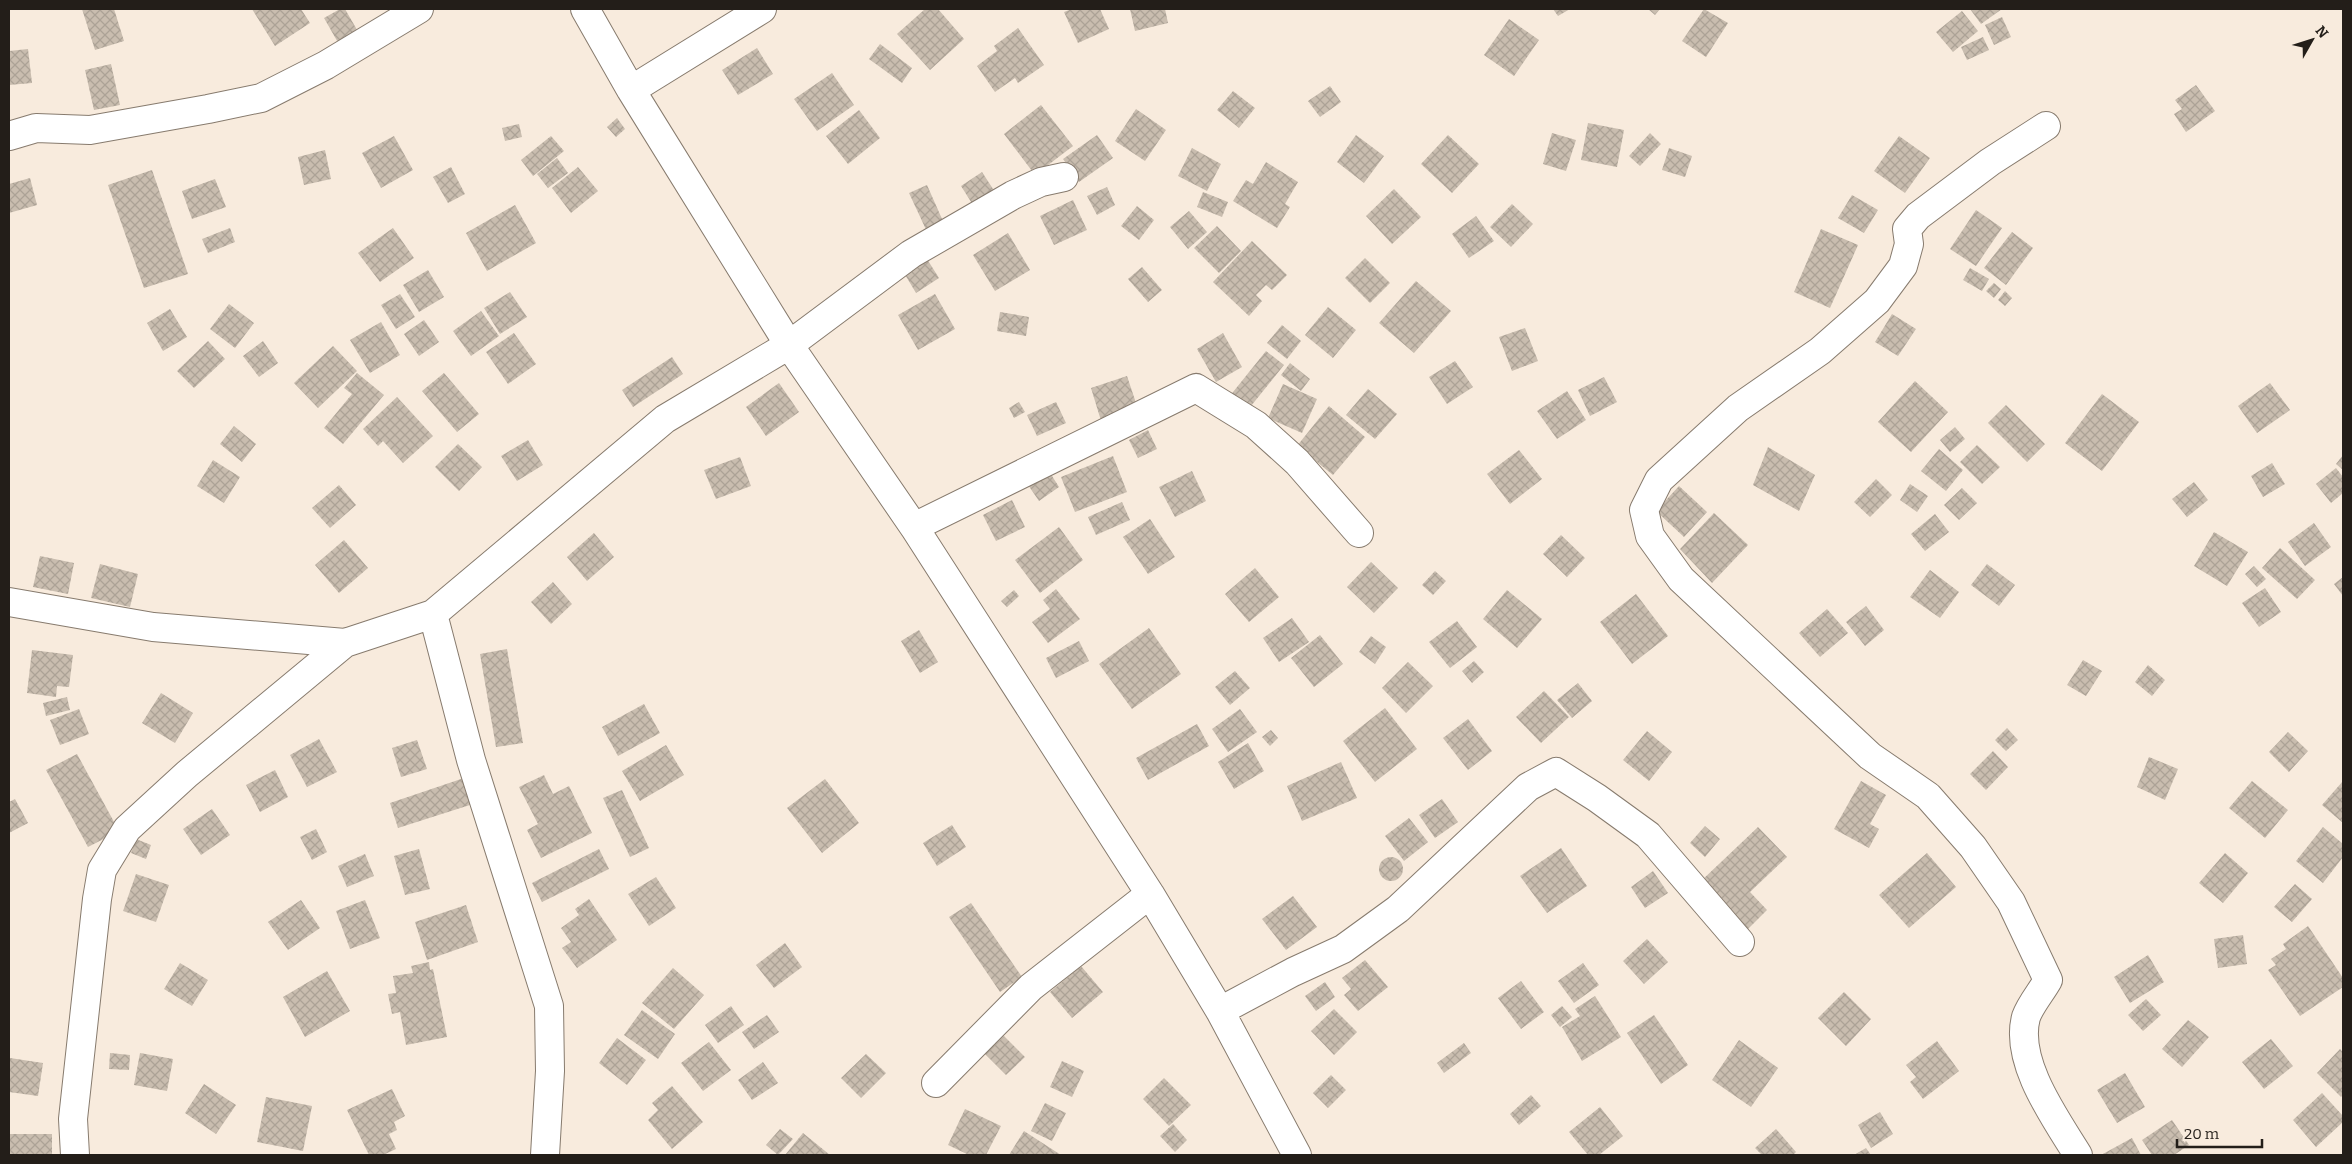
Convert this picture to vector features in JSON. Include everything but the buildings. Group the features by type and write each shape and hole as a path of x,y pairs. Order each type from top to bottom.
{"street":[{"path":"9,136 36,128 90,130 261,98 326,65 419,9"},
{"path":"585,9 631,90 788,345 914,527 1150,894 1220,1011 1297,1155"},
{"path":"631,90 762,9"},
{"path":"2046,126 1990,162 1918,216 1907,229 1909,244 1903,266 1876,301 1820,351 1738,408 1659,480 1644,510 1650,536 1681,579 1870,756 1928,796 1973,847 2011,902 2048,980 2026,1017 2025,1042 2033,1081 2078,1155"},
{"path":"75,1155 73,1119 97,899 102,870 127,829 187,774 345,643 433,614 665,419 788,345 911,254 1012,195 1041,182 1064,177"},
{"path":"914,527 1196,388 1256,425 1297,462 1359,533"},
{"path":"9,602 153,628 345,643"},
{"path":"433,614 471,760 549,1006 550,1071 545,1155"},
{"path":"1220,1011 1293,972 1343,949 1398,909 1528,787 1556,772 1597,798 1648,835 1740,942"},
{"path":"936,1083 1031,987 1150,894"}]}
